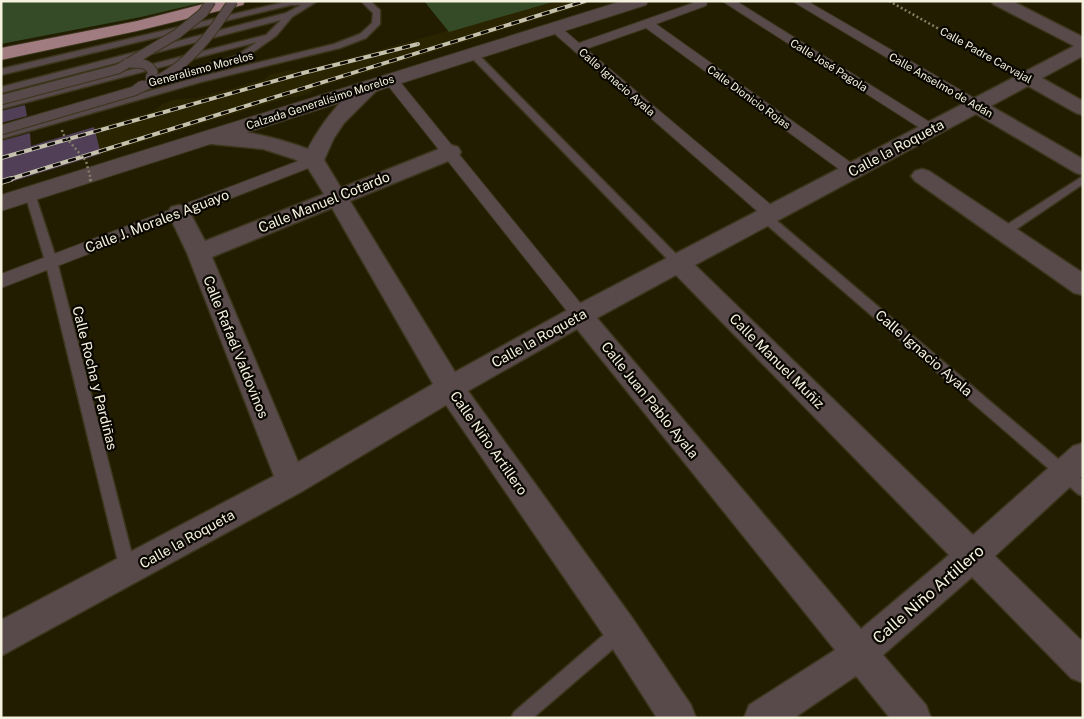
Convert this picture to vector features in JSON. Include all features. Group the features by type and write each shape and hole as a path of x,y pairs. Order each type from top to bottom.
{"highway":[{"path":"1,54 137,26 237,1"}],"street":[{"name":"Calzada Generalísimo Morelos","path":"1,203 640,1"},
{"path":"577,48 701,4 697,1"},
{"name":"Calle José Pagola","path":"728,1 931,129"},
{"name":"Calle Anselmo de Adán","path":"798,1 1083,168"},
{"path":"1000,1 1083,44"},
{"name":"Calle Dionicio Rojas","path":"647,23 852,171"},
{"name":"Calle Ignacio Ayala","path":"554,28 768,215"},
{"name":"Calle la Roqueta","path":"1,639 291,482 450,388 580,315 1083,49"},
{"name":"Calle Padre Carvajal","path":"1028,78 1083,109"},
{"path":"208,138 265,142 299,152 314,160 318,147 332,123 351,103 382,83"},
{"name":"Calle Juan Pablo Ayala","path":"382,83 451,152 580,315 913,718"},
{"name":"Calle Manuel Cotardo","path":"199,253 451,152"},
{"name":"Calle Niño Artillero","path":"314,160 450,388 621,631 678,718"},
{"name":"Calle J. Morales Aguayo","path":"1,281 314,160"},
{"path":"922,176 1083,286"},
{"name":"Calle Rafaél Valdovinos","path":"178,213 199,253 291,482"},
{"name":"Calle Manuel Muñiz","path":"678,263 1083,666"},
{"name":"Calle Niño Artillero","path":"762,718 859,654 972,556 1077,473"}],"lane":[{"path":"1,100 118,69 177,34 203,13 211,1"},
{"path":"1,130 134,91 173,71 218,26 233,1"},
{"name":"Generalismo Morelos","path":"1,136 198,80 337,46 363,36 376,24 377,12 366,1"},
{"name":"Generalismo Morelos","path":"1,90 289,15 313,2"},
{"name":"Generalismo Morelos","path":"1,72 291,3 313,2"},
{"name":"Generalismo Morelos","path":"1,126 239,58 273,34 289,15"},
{"name":"Generalismo Morelos","path":"1,106 273,34"},
{"name":"Calle Manuel Muñiz","path":"473,54 678,263"},
{"path":"127,63 142,63 151,68 150,78 134,91"},
{"path":"1004,232 1083,178"},
{"name":"Calle Rocha y Pardiñas","path":"30,194 51,262 128,570"},
{"name":"Calle Ignacio Ayala","path":"768,215 1077,473"},
{"path":"520,718 621,631"}],"path":[{"name":"Calle Padre Carvajal","path":"889,1 1028,78"}],"shaded area":[{"path":"556,1 597,1 316,88 310,93 298,97 290,97 1,185 1,155 154,111 162,104 177,99 197,98 265,79 271,74 291,70 302,71"}],"green space":[{"path":"1,1 209,1 141,17 1,44"},
{"path":"424,1 556,1 449,32"}],"building":[{"path":"25,105 27,116 1,123 1,111"},
{"path":"94,127 101,154 1,185 1,141 30,133 31,146"}],"railway":[{"path":"7,180 585,1"},
{"path":"1,158 303,73 418,44"},
{"path":"1,182 11,179"}]}
